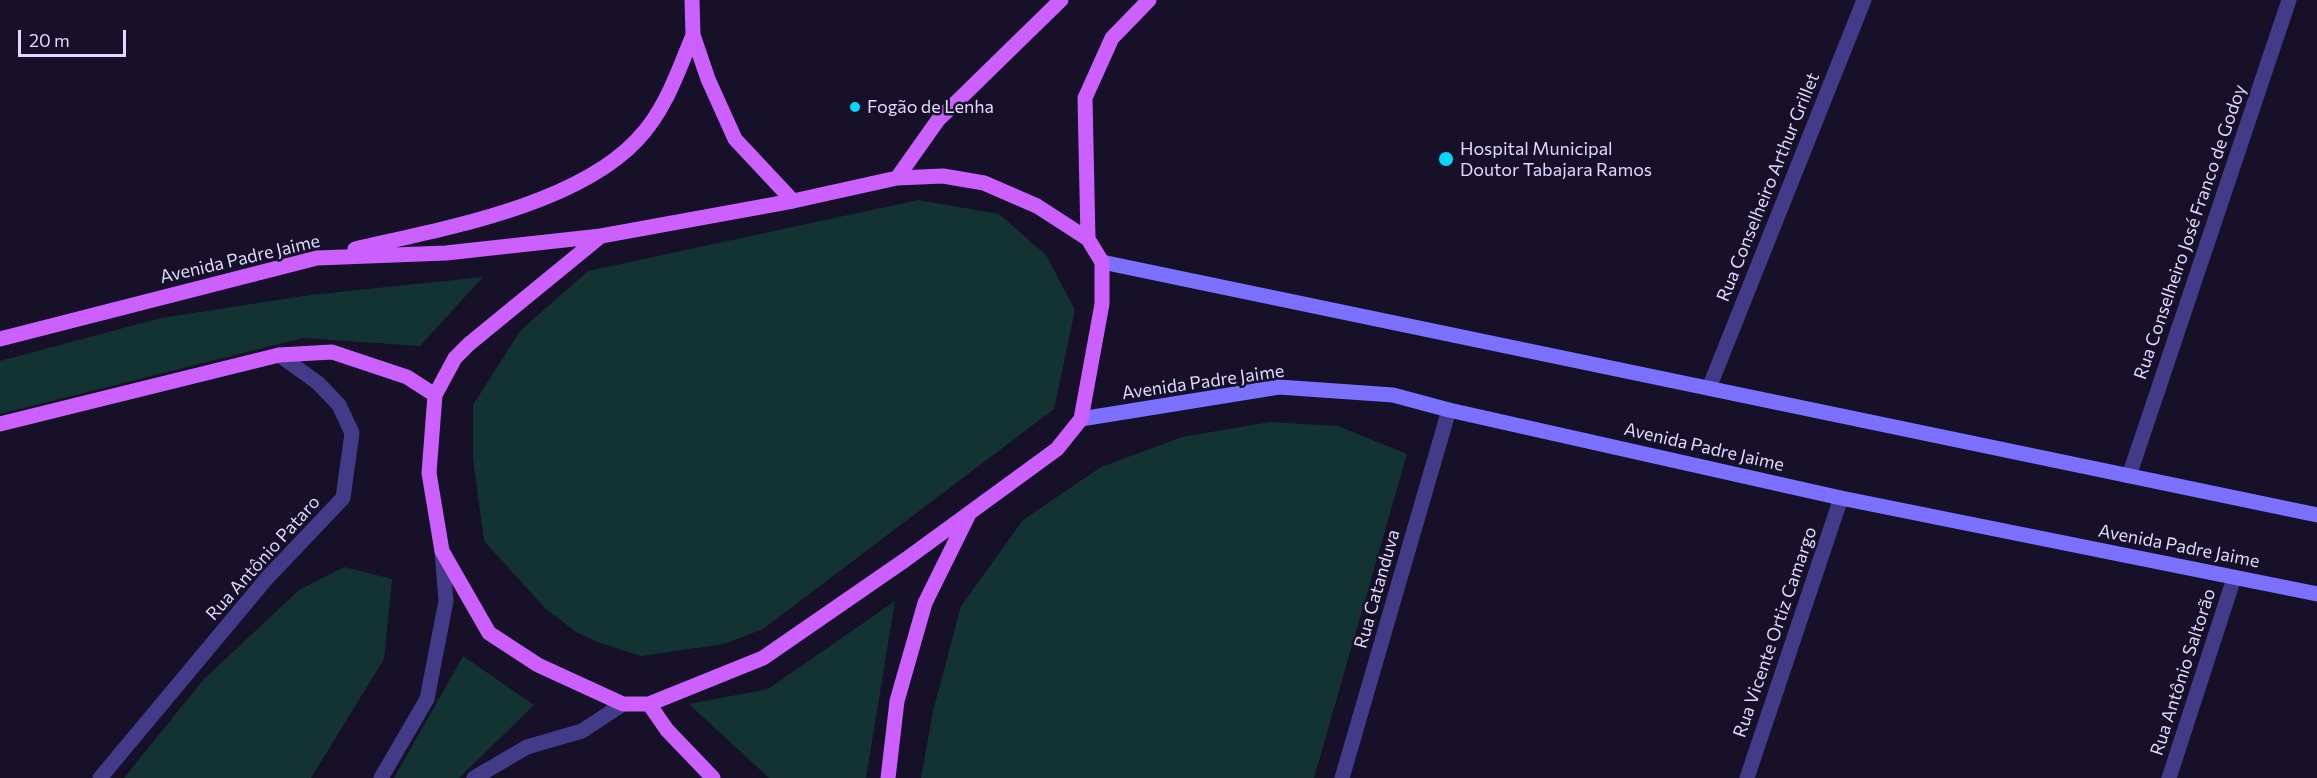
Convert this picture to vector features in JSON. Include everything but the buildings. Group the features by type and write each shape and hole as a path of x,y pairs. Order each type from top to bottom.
{"main road":[{"path":"693,0 693,35 708,78 735,139 793,201"},
{"path":"897,178 939,120 1061,0"},
{"path":"601,236 455,358 435,395 429,473 442,550 489,633 538,665 623,705 649,704 763,658 905,560 1057,449 1081,419 1101,304 1102,262 1088,239 1085,98 1112,39 1149,0"},
{"path":"316,258 471,223 579,183 611,163 638,139 668,96 693,35"},
{"name":"Avenida Padre Jaime","path":"0,339 316,258 446,253 601,236 793,201 897,178 943,176 984,183 1037,206 1088,239"},
{"path":"1102,262 2317,515"},
{"path":"0,424 279,355 332,352 407,376 435,395"},
{"name":"Avenida Padre Jaime","path":"1081,419 1278,387 1393,395 1449,410 1841,498 2317,594"},
{"path":"888,778 897,701 924,603 971,510"},
{"path":"649,704 667,730 713,778"}],"street":[{"name":"Rua Conselheiro Arthur Grillet","path":"1708,388 1864,0"},
{"name":"Rua Conselheiro José Franco de Godoy","path":"2129,476 2289,0"},
{"name":"Rua Antônio Pataro","path":"100,778 267,579 343,498 352,433 339,405 318,383 279,355"},
{"name":"Rua Catanduva","path":"1342,778 1449,410"},
{"name":"Rua Vicente Ortiz Camargo","path":"1747,778 1841,498"},
{"path":"381,778 427,699 446,601 442,550"},
{"name":"Rua Antônio Saltorão","path":"2169,778 2234,578"},
{"path":"474,778 527,747 582,731 623,705"}],"green space":[{"path":"918,200 999,214 1046,255 1075,310 1054,409 763,629 724,644 641,656 600,643 576,632 545,608 484,541 473,458 473,405 520,331 588,271"},
{"path":"483,277 420,346 303,338 0,414 0,361 161,318 310,295"},
{"path":"1270,422 1338,426 1407,454 1314,778 921,778 933,711 961,606 1023,520 1101,467 1182,437"},
{"path":"344,567 392,579 384,659 311,778 124,778 203,680 299,590"},
{"path":"895,601 866,778 769,778 689,704 768,689"},
{"path":"463,656 534,705 459,778 394,778"}],"place":[{"name":"Fogão de Lenha","path":"855,107"},
{"name":"Hospital Municipal Doutor Tabajara Ramos","path":"1446,159"}]}
